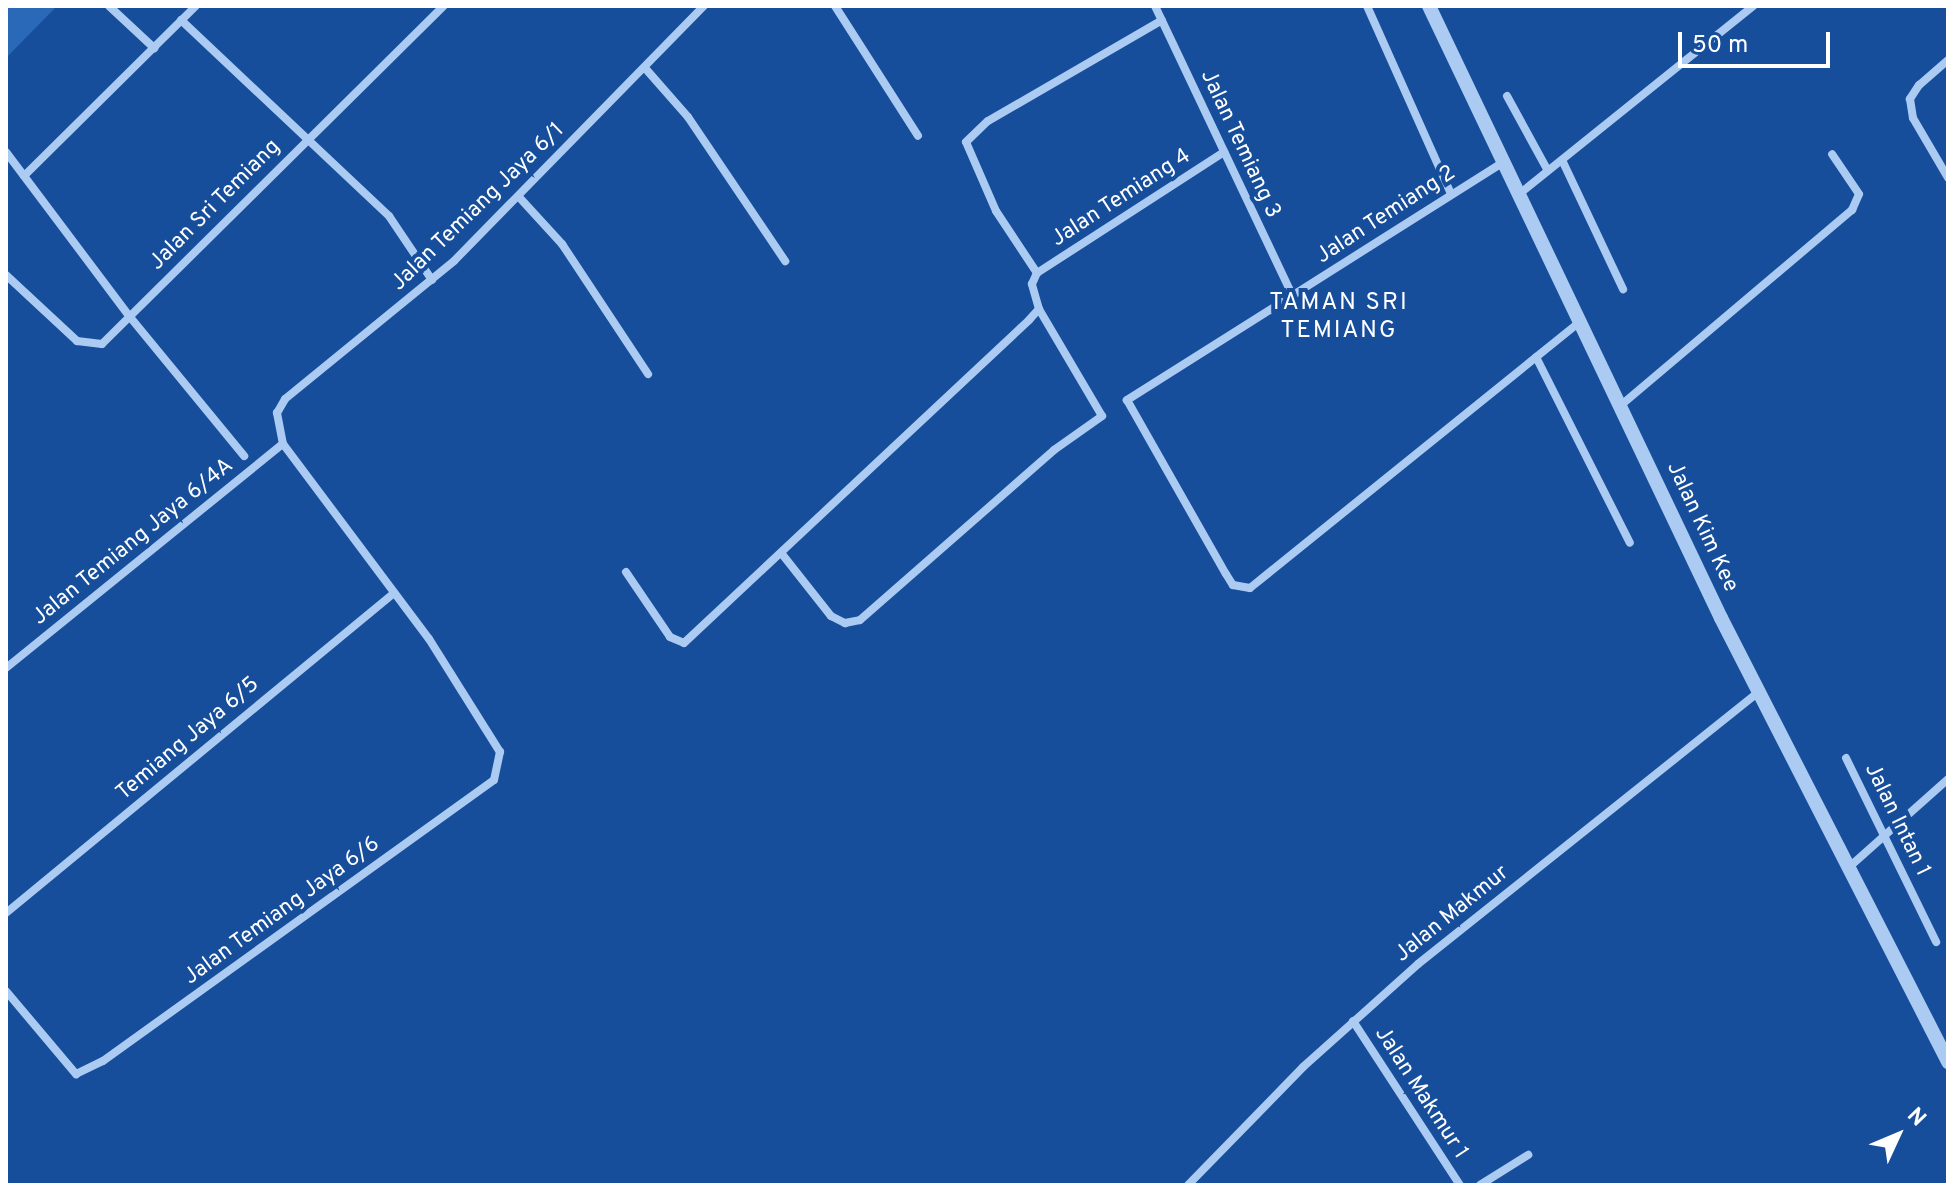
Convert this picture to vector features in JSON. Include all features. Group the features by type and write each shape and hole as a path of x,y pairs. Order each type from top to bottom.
{"street":[{"path":"109,6 154,48"},
{"path":"24,176 196,6"},
{"name":"Jalan Sri Temiang","path":"6,275 77,341 102,344 443,6"},
{"name":"Jalan Temiang Jaya 6/1","path":"283,444 276,427 285,399 432,280 519,197 704,6"},
{"path":"835,6 918,136"},
{"name":"Jalan Temiang 3","path":"1155,6 1293,297"},
{"path":"1367,6 1451,194"},
{"name":"Jalan Kim Kee","path":"1429,6 1759,692 1948,1062"},
{"path":"1518,195 1753,6"},
{"path":"181,20 389,216 432,280"},
{"path":"782,554 831,616 845,623 860,620 1054,450 1102,416 1039,309 1032,284 1037,273 996,211 966,142 988,121 1162,20"},
{"path":"1948,60 1910,99 1913,118 1948,178"},
{"path":"645,68 688,117 785,261"},
{"path":"1507,96 1548,171"},
{"path":"6,152 130,317 244,456"},
{"name":"Jalan Temiang 4","path":"1037,273 1224,152"},
{"path":"1620,406 1852,210 1859,194 1832,154"},
{"path":"1562,160 1623,289"},
{"name":"Jalan Temiang 2","path":"1502,163 1127,400 1226,574 1241,589 1257,584 1536,357"},
{"path":"519,197 562,244 648,374"},
{"path":"626,572 670,637 684,643 1039,309"},
{"path":"1579,323 1536,357 1630,543"},
{"path":"283,444 394,593"},
{"name":"Jalan Temiang Jaya 6/4A","path":"6,668 283,444"},
{"name":"Jalan Temiang Jaya 6/6","path":"6,991 76,1074 103,1061 481,791 500,767 500,752 394,593"},
{"name":"Temiang Jaya 6/5","path":"6,913 394,593"},
{"name":"Jalan Makmur","path":"1188,1185 1353,1021 1759,692"},
{"name":"Jalan Intan 1","path":"1846,758 1936,942"},
{"path":"1847,869 1948,779"},
{"name":"Jalan Makmur 1","path":"1353,1021 1460,1185"},
{"path":"1480,1185 1528,1155"}],"shaded area":[{"path":"6,6 57,6 6,58"}],"district":[{"name":"TAMAN SRI TEMIANG","path":"1339,318"}]}
